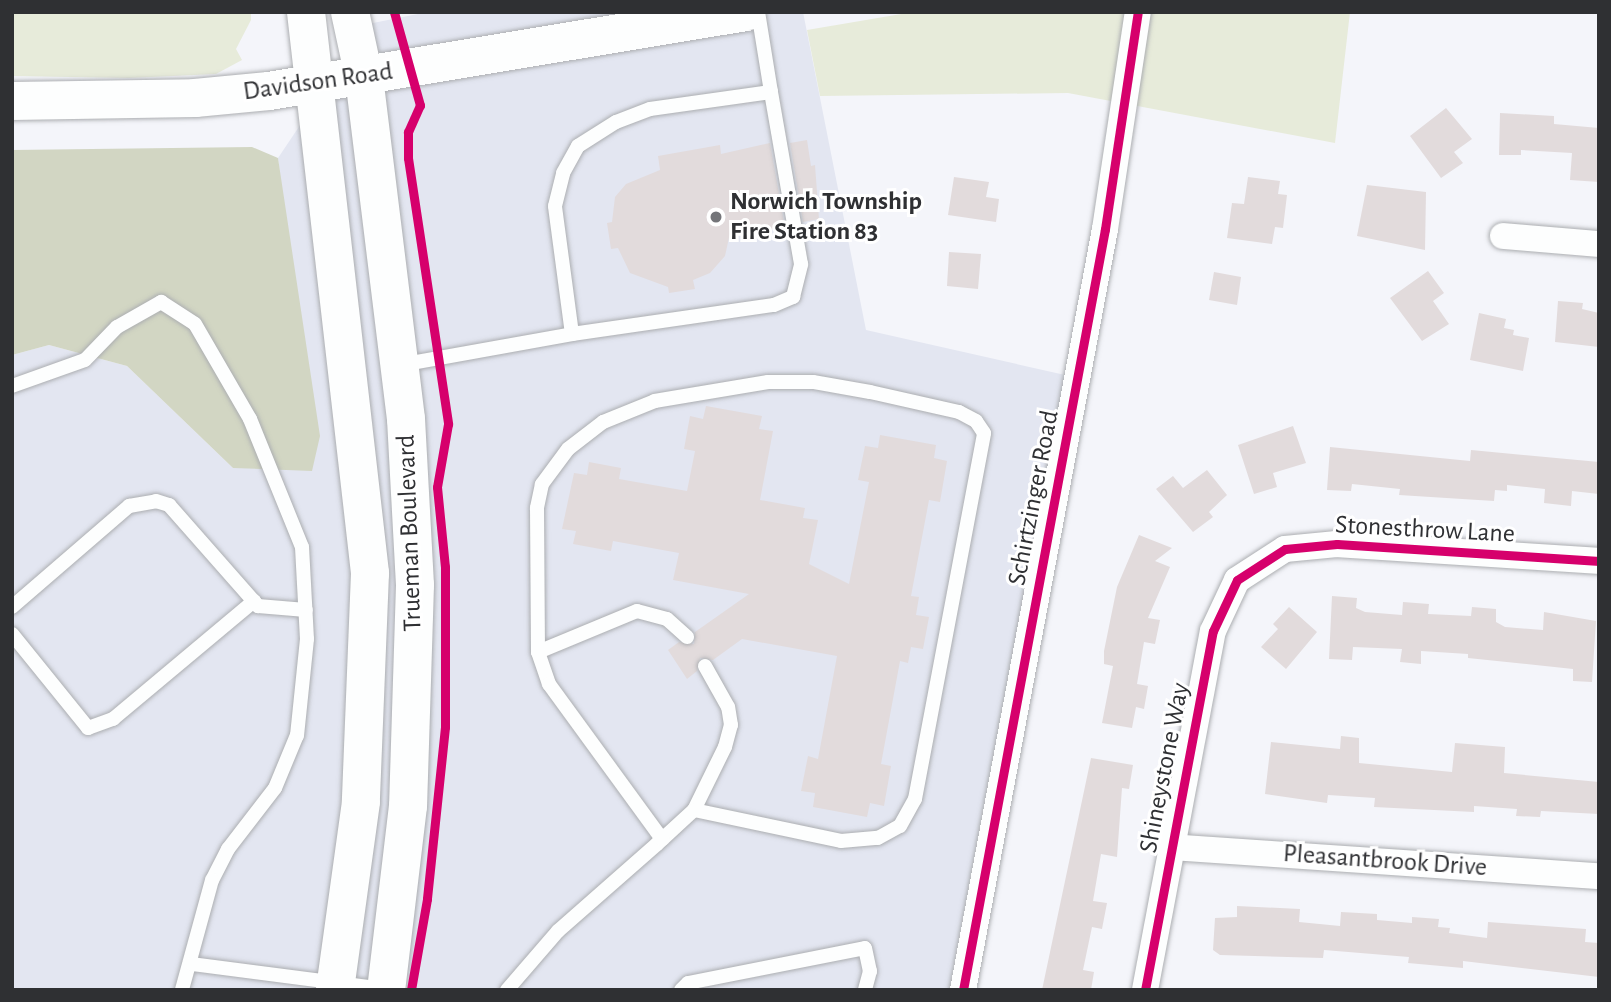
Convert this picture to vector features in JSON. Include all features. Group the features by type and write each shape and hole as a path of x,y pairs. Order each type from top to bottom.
{"main road":[{"name":"Trueman Boulevard","path":"306,12 370,573 361,802 335,987"},
{"name":"Trueman Boulevard","path":"350,12 364,77 406,419 415,641 408,806 386,990"},
{"name":"Davidson Road","path":"12,101 195,98 316,84 746,12"}],"street":[{"name":"Schirtzinger Road","path":"963,990 1105,229 1138,12"},
{"path":"1503,236 1599,244"},
{"name":"Stonesthrow Lane","path":"1253,566 1285,549 1337,544 1599,561"},
{"name":"Shineystone Way","path":"1144,990 1170,846 1219,611 1237,580 1253,566"},
{"name":"Pleasantbrook Drive","path":"1170,846 1599,876"}],"lane":[{"path":"399,365 572,334 774,305 793,297 801,264 758,12"},
{"path":"572,334 555,206 563,173 579,146 616,122 650,109 771,92"},
{"path":"12,386 85,360 117,327 160,302 195,324 250,419 302,547 307,639 297,735 275,788 228,849 212,880 192,964 182,990"},
{"path":"663,839 549,684 538,652 536,518 542,484 568,449 603,422 655,401 768,382 813,382 929,404 976,421 984,433 915,799 900,826 878,838 841,841 694,810"},
{"path":"12,607 140,501 169,506 258,606 306,610"},
{"path":"12,634 88,728 113,719 254,601"},
{"path":"538,652 637,611 667,619 687,637"},
{"path":"507,990 558,931 694,810 725,747 731,725 728,707 705,666"},
{"path":"681,990 688,983 714,984 865,948 870,971 865,990"},
{"path":"192,964 335,987 392,990"}],"shaded area":[{"path":"428,12 803,12 866,330 1065,375 949,990 12,990 12,355 49,345 127,366 233,468 280,175 278,158 368,24"}],"green space":[{"path":"12,12 251,12 251,20 236,49 242,60 216,74 129,78 12,76"},
{"path":"913,12 1350,12 1335,143 1068,93 820,96 807,30"},
{"path":"252,147 278,158 320,436 312,471 233,468 127,366 49,345 12,355 12,150"}],"building":[{"path":"1446,108 1472,139 1454,152 1463,163 1441,178 1410,136"},
{"path":"1500,113 1554,116 1554,124 1599,128 1599,182 1570,180 1572,153 1521,150 1521,155 1499,155"},
{"path":"807,140 811,166 815,165 819,219 803,222 790,143"},
{"name":"Norwich Township Fire Station 83","path":"770,143 785,228 730,233 725,256 710,273 693,280 695,289 669,293 668,287 630,273 618,248 611,249 607,223 612,222 615,197 626,184 660,170 658,156 720,145 721,154"},
{"path":"954,177 989,182 986,197 999,199 996,222 948,215"},
{"path":"1248,177 1280,181 1278,194 1287,195 1283,228 1275,227 1272,244 1227,238 1232,203 1244,204"},
{"path":"1367,185 1426,192 1425,250 1357,236"},
{"path":"949,252 981,254 978,289 947,286"},
{"path":"1428,271 1444,293 1433,301 1449,324 1422,341 1390,298"},
{"path":"1214,272 1241,277 1237,305 1209,300"},
{"path":"1558,301 1583,303 1582,309 1599,313 1599,347 1555,342"},
{"path":"1479,313 1506,319 1504,328 1514,330 1513,335 1529,338 1523,371 1470,360"},
{"path":"706,406 762,416 759,429 773,431 760,500 805,508 803,518 818,520 809,564 849,584 869,482 858,480 865,446 878,448 880,435 936,445 934,458 947,461 940,502 929,500 911,596 919,597 916,615 929,617 923,649 911,647 908,663 900,661 881,764 891,766 884,806 870,803 867,817 813,807 815,793 801,791 808,756 818,759 837,656 742,639 713,660 700,658 697,671 687,679 668,650 679,642 694,644 695,632 749,594 673,580 679,553 613,541 611,551 573,544 576,531 562,529 574,473 587,475 589,462 621,468 619,479 687,491 695,451 684,449 690,416 703,419"},
{"path":"1293,426 1306,463 1273,473 1277,487 1254,494 1238,445"},
{"path":"1330,447 1470,461 1471,450 1599,462 1599,494 1572,491 1571,506 1544,503 1545,489 1507,485 1507,491 1495,490 1494,501 1399,495 1400,489 1352,484 1351,491 1327,490"},
{"path":"1207,470 1227,495 1209,512 1213,517 1193,532 1156,489 1173,476 1183,488"},
{"path":"1139,535 1172,548 1155,561 1170,567 1148,618 1160,620 1155,644 1144,642 1137,684 1148,686 1144,709 1136,707 1132,728 1102,723 1113,666 1104,664 1104,651 1117,587"},
{"path":"1332,596 1357,598 1356,608 1365,612 1402,615 1403,602 1429,604 1428,614 1471,616 1472,607 1496,609 1496,622 1505,627 1543,630 1544,612 1596,621 1592,682 1573,681 1573,669 1468,658 1468,654 1421,651 1421,664 1400,662 1402,649 1353,647 1352,660 1329,659"},
{"path":"1289,607 1317,632 1286,669 1261,647 1278,629 1273,624"},
{"path":"1341,736 1359,738 1359,763 1452,772 1455,743 1505,747 1504,773 1599,782 1599,814 1541,811 1540,817 1516,816 1517,809 1474,806 1474,812 1374,807 1375,798 1328,795 1327,803 1265,794 1271,742 1340,749"},
{"path":"1091,758 1133,765 1129,789 1122,788 1117,857 1101,854 1093,901 1107,903 1102,929 1092,927 1083,970 1094,972 1091,990 1042,990"},
{"path":"1237,906 1300,909 1299,922 1340,926 1341,912 1377,914 1377,920 1412,923 1412,917 1439,919 1438,927 1450,928 1449,933 1487,938 1488,922 1586,929 1585,942 1599,943 1599,977 1463,961 1463,968 1408,963 1409,957 1324,950 1323,958 1220,955 1213,950 1215,918 1237,917"}],"cycle path":[{"path":"394,12 420,105 408,132 408,158 448,424 437,487 445,567 445,727 427,899 411,990"},
{"path":"963,990 1105,229 1138,12"},
{"path":"1145,990 1213,631 1237,580 1285,549 1337,544 1599,561"}],"place":[{"name":"Norwich Township Fire Station 83","path":"716,217"}]}
